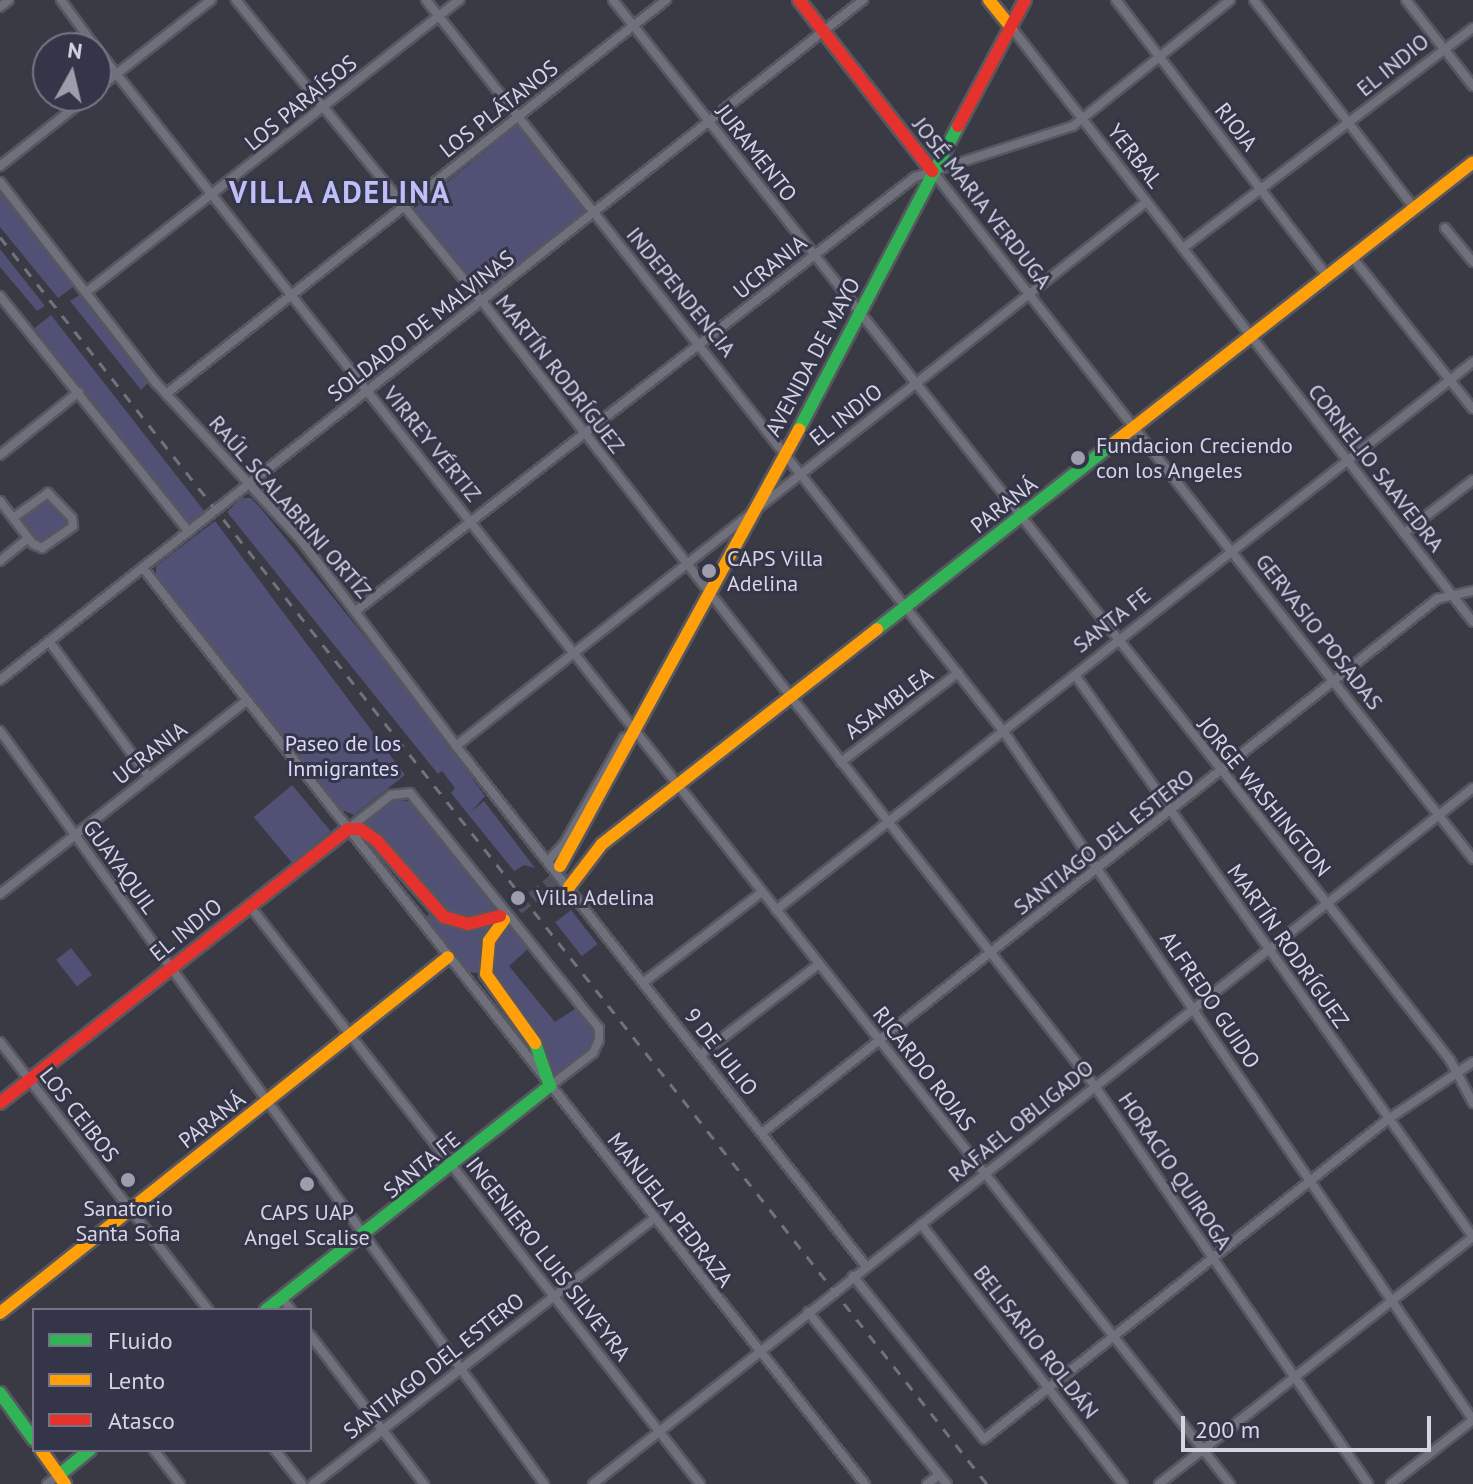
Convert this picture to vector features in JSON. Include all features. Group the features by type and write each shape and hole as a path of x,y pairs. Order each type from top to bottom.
{"street":[{"path":"0,7 9,0"},
{"name":"VIRREY VÉRTIZ","path":"61,0 84,32"},
{"path":"112,78 211,0"},
{"name":"MARTÍN RODRÍGUEZ","path":"236,0 481,300 585,437 792,698"},
{"name":"INDEPENDENCIA","path":"426,0 908,606"},
{"name":"LOS PARAÍSOS","path":"88,291 210,199 459,0"},
{"name":"JURAMENTO","path":"613,0 1020,517"},
{"name":"LOS PLÁTANOS","path":"166,394 291,299 666,0"},
{"name":"JOSÉ MARIA VERDUGA","path":"799,0 1134,430"},
{"name":"SOLDADO DE MALVINAS","path":"0,680 863,0"},
{"name":"YERBAL","path":"989,0 1251,337"},
{"name":"AVENIDA DE MAYO","path":"558,866 627,750 712,594 932,171 1025,0"},
{"name":"RIOJA","path":"1116,0 1327,276"},
{"name":"UCRANIA","path":"357,610 702,347 813,255 915,177 1082,121 1230,0"},
{"path":"1254,0 1414,208"},
{"path":"1406,0 1473,86"},
{"name":"EL INDIO","path":"1183,248 1350,125 1473,28"},
{"name":"VIRREY VÉRTIZ","path":"112,70 210,199 473,524 678,789"},
{"path":"0,166 69,112"},
{"name":"PARANÁ","path":"569,887 602,844 678,789 1473,162"},
{"name":"RAÚL SCALABRINI ORTÍZ","path":"0,182 166,394 250,483 357,610 456,746 558,866"},
{"name":"EL INDIO","path":"456,746 689,567 758,508 1146,202"},
{"path":"1445,228 1473,262"},
{"path":"1352,257 1473,409"},
{"path":"0,296 189,532"},
{"name":"CORNELIO SAAVEDRA","path":"1251,337 1473,622"},
{"name":"SANTA FE","path":"776,910 890,824 1473,362"},
{"path":"0,455 79,392"},
{"name":"GERVASIO POSADAS","path":"1134,430 1232,550 1473,859"},
{"path":"1404,533 1473,480"},
{"path":"0,501 28,538 42,548 51,547 70,531 72,518 48,493 13,518"},
{"name":"JORGE WASHINGTON","path":"1020,517 1220,773 1327,903 1455,1073 1473,1103"},
{"path":"0,561 28,538"},
{"name":"MANUELA PEDRAZA","path":"143,568 865,1484"},
{"name":"SANTIAGO DEL ESTERO","path":"762,1133 1335,683 1437,599 1473,591"},
{"name":"ALFREDO GUIDO","path":"908,606 1004,732 1394,1299 1473,1420"},
{"path":"49,641 149,777"},
{"name":"ASAMBLEA","path":"841,762 958,673"},
{"name":"MARTÍN RODRÍGUEZ","path":"1075,675 1173,810 1387,1120 1473,1237"},
{"name":"HORACIO QUIROGA","path":"792,698 1094,1085 1368,1484"},
{"name":"UCRANIA","path":"0,894 247,700"},
{"name":"GUAYAQUIL","path":"0,731 544,1484"},
{"name":"AVENIDA DE MAYO","path":"558,866 564,844 624,738 636,732"},
{"name":"RAFAEL OBLIGADO","path":"593,1484 1473,788"},
{"name":"RICARDO ROJAS","path":"678,789 983,1174 1116,1335 1230,1484"},
{"name":"EL INDIO","path":"0,1103 249,904 399,791 418,799 599,1028 597,1046"},
{"path":"348,829 360,829 376,840 444,917 468,924 502,918 489,941 486,974 542,1053 550,1086"},
{"name":"9 DE JULIO","path":"558,866 569,887 866,1266"},
{"path":"644,982 762,892"},
{"name":"INGENIERO LUIS SILVEYRA","path":"249,904 700,1484"},
{"name":"PARANÁ","path":"0,1313 448,957"},
{"path":"700,1055 819,964"},
{"name":"LOS CEIBOS","path":"0,1042 207,1308"},
{"name":"SANTA FE","path":"269,1308 365,1236 597,1046"},
{"path":"853,1276 984,1439 1387,1120 1473,1062"},
{"name":"SANTIAGO DEL ESTERO","path":"313,1484 654,1219"},
{"name":"BELISARIO ROLDÁN","path":"921,1224 1123,1484"},
{"path":"1159,1484 1473,1237"},
{"path":"282,1298 290,1308"},
{"path":"808,1312 947,1484"},
{"path":"312,1338 424,1484"},
{"path":"0,1393 32,1437"},
{"path":"1391,1484 1473,1420"},
{"path":"42,1452 62,1479"},
{"path":"47,1484 62,1479 88,1452"},
{"path":"156,1452 180,1484"},
{"path":"277,1452 302,1484"},
{"path":"927,1484 939,1475"}],"green space":[{"path":"521,122 590,207 483,293 415,208"},
{"path":"0,190 77,284 58,298 0,227"},
{"path":"0,249 45,306 37,311 0,267"},
{"path":"81,294 149,382 141,390 70,301"},
{"path":"51,315 204,511 188,524 34,328"},
{"path":"241,498 251,498 263,511 421,706 485,796 471,812 484,801 535,868 524,865 514,871 451,793 455,788 442,771 438,774 227,512"},
{"path":"42,499 54,501 67,517 68,525 48,543 32,537 19,518"},
{"name":"Paseo de los Inmigrantes","path":"215,521 405,775 354,815 342,810 156,575 156,566"},
{"path":"292,785 331,831 292,863 254,817"},
{"path":"392,798 415,803 497,908 468,919 441,911 359,825"},
{"path":"571,910 597,944 582,956 555,922"},
{"path":"429,914 455,928 475,929 499,918 483,944 482,974 464,971 425,918"},
{"path":"507,922 529,948 509,966 555,1022 578,1007 595,1032 587,1052 555,1078 543,1044 491,972 491,950"},
{"path":"71,948 92,975 77,986 56,960"}],"tunnel":[{"path":"504,920 565,871"}],"railway":[{"path":"0,237 987,1484"}],"traffic: fast":[{"path":"799,429 958,126"},
{"path":"877,629 1115,442"},
{"path":"269,1308 550,1086 535,1043"},
{"path":"0,1393 32,1437"},
{"path":"59,1475 88,1452"}],"traffic: slow":[{"path":"989,0 1011,27"},
{"path":"1115,442 1473,162"},
{"path":"560,866 799,429"},
{"path":"569,887 602,844 877,629"},
{"path":"504,920 489,941 486,974 535,1043"},
{"path":"0,1313 448,957"},
{"path":"42,1452 65,1484"}],"traffic: jam":[{"path":"799,0 932,171"},
{"path":"958,126 1025,0"},
{"path":"0,1103 348,829 360,829 376,840 444,917 468,924 500,916"}],"place":[{"name":"Fundacion Creciendo con los Angeles","path":"1078,458"},
{"name":"CAPS Villa Adelina","path":"709,571"},
{"name":"Villa Adelina","path":"518,898"},
{"name":"Sanatorio Santa Sofia","path":"128,1180"},
{"name":"CAPS UAP Angel Scalise","path":"307,1184"}],"district":[{"name":"VILLA ADELINA","path":"340,192"}]}
